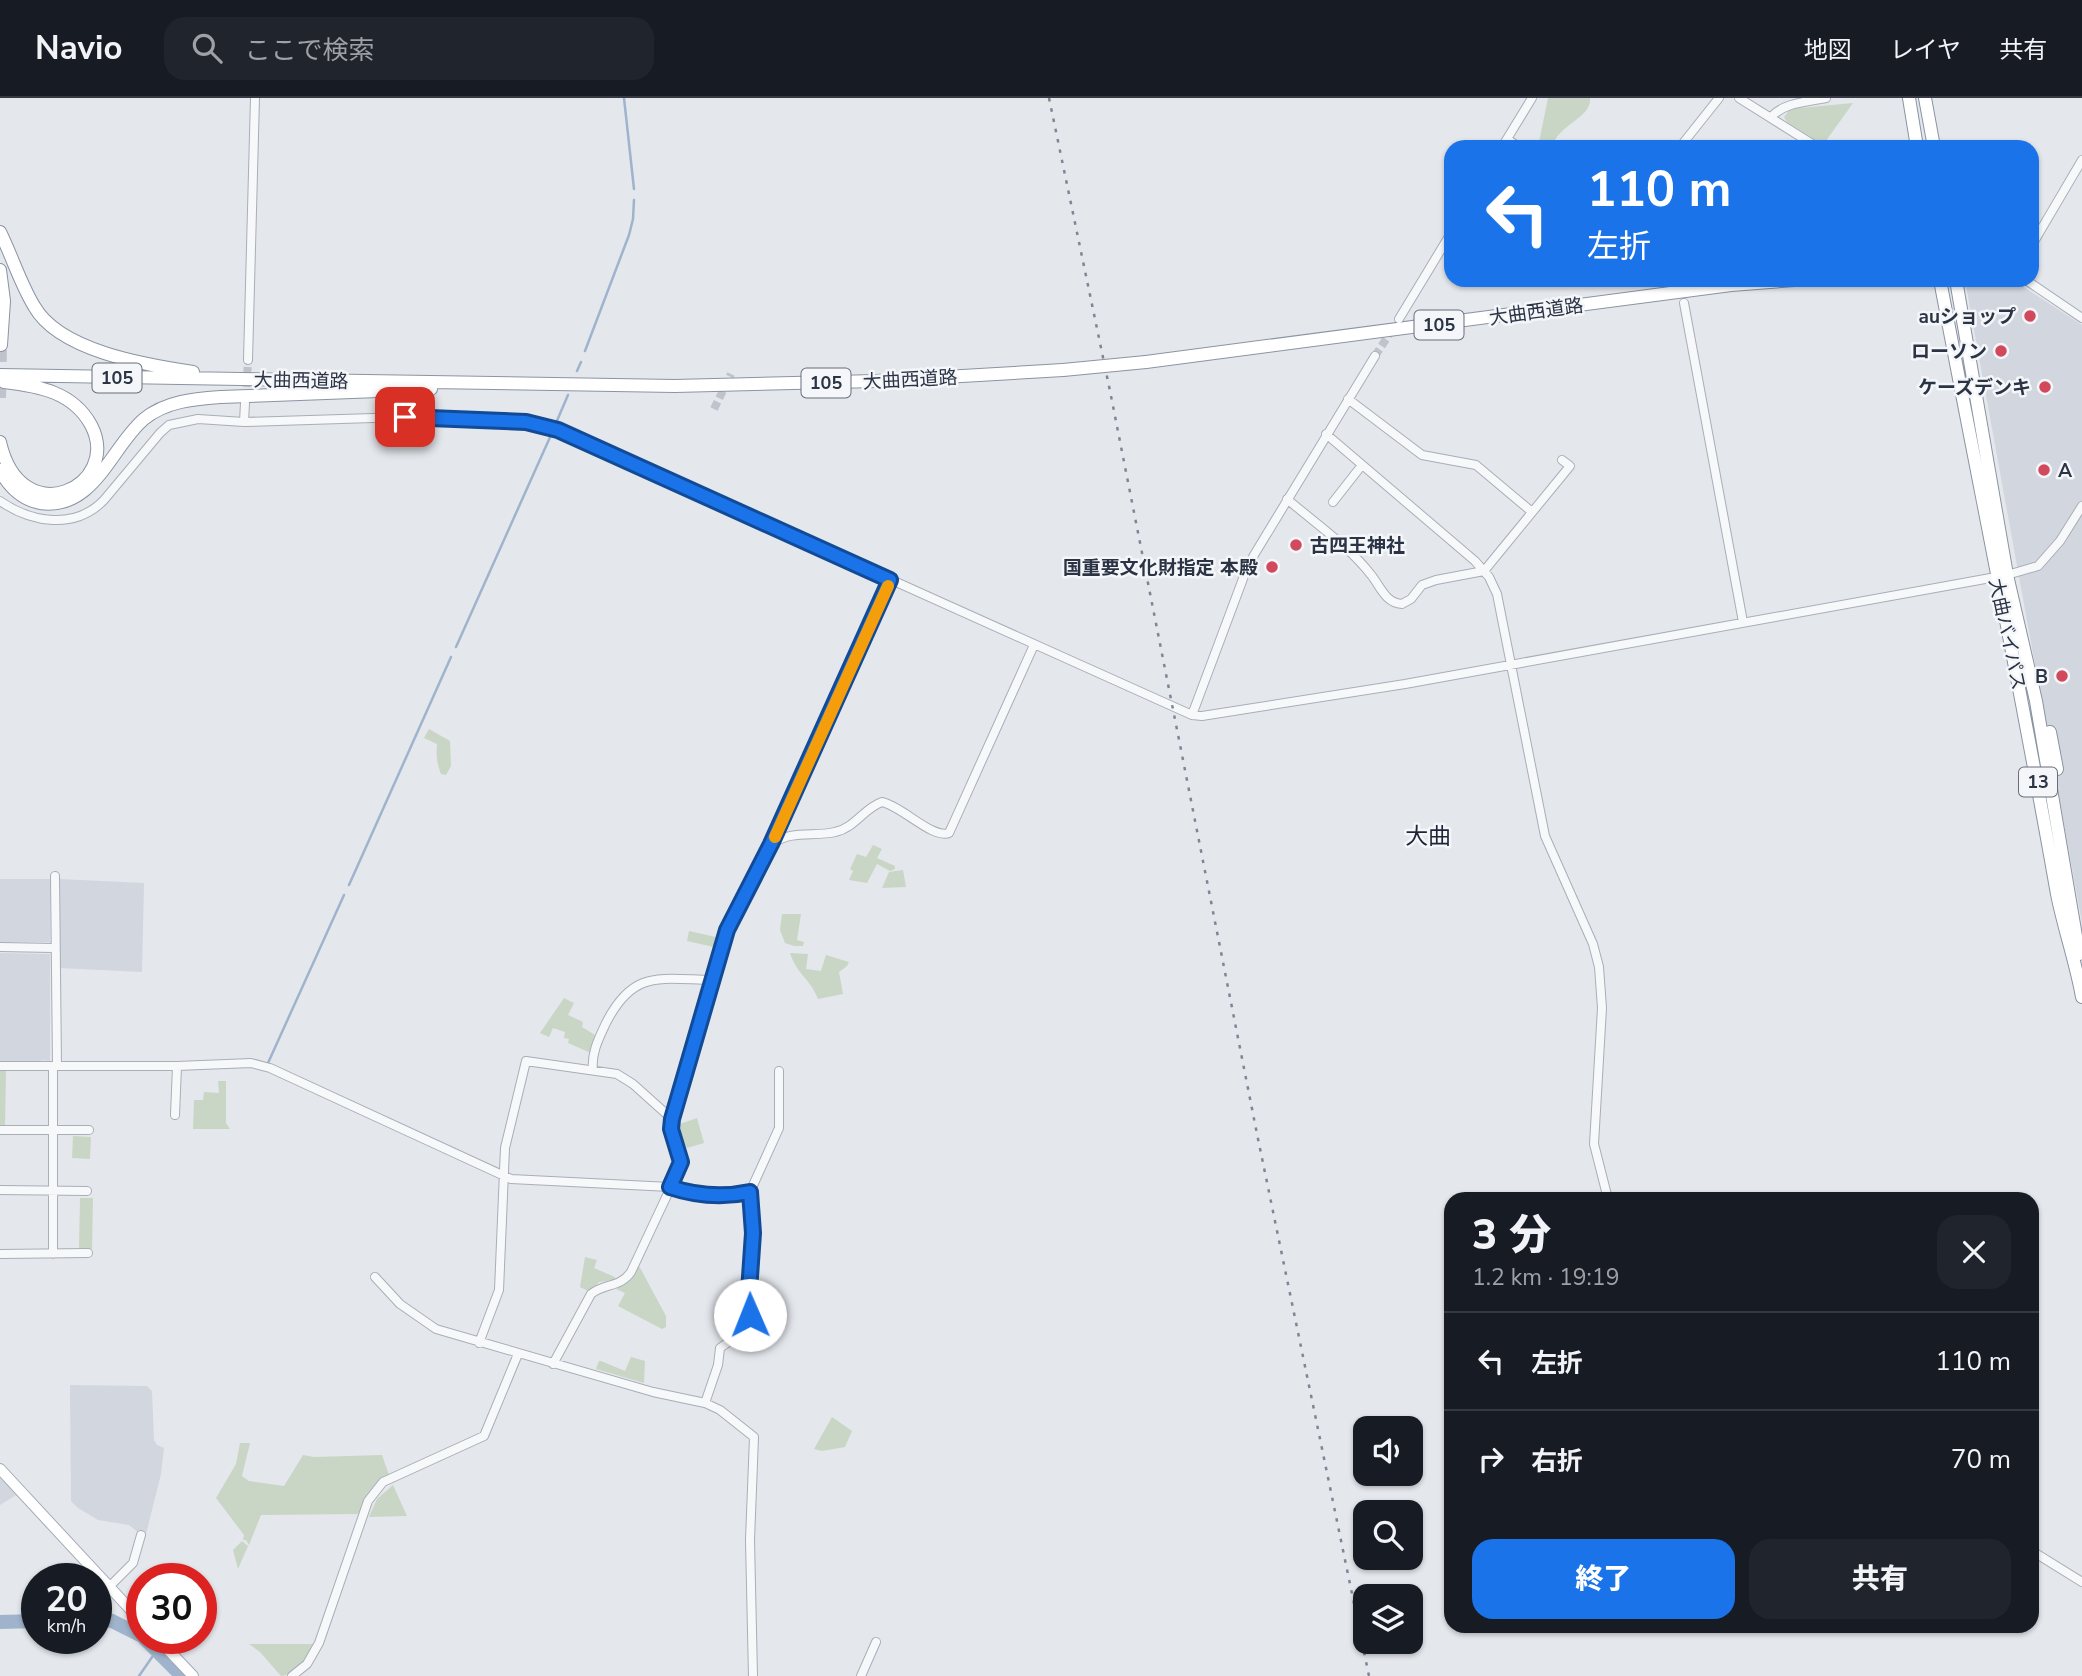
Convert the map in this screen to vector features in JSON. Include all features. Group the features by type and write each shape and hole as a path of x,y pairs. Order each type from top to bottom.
{"highway":[{"path":"1909,98 1916,140"},
{"path":"1925,98 1933,140"},
{"path":"0,232 34,307 47,323 73,340 151,365 235,379"},
{"path":"0,270 4,301 1,345"},
{"name":"大曲西道路","path":"0,375 675,386 876,381 1063,370 1146,362 1716,287"},
{"name":"大曲バイパス","path":"1941,287 2001,575 2058,899 2081,990"},
{"name":"大曲バイパス","path":"1957,287 2001,575 2036,701 2072,903 2081,966 2081,990"},
{"path":"0,382 42,388 64,396 79,407 93,430 98,457 90,472 77,485 64,493 49,495 16,479 6,462 0,442"},
{"path":"0,470 20,496 52,504 68,501 95,481 118,447 144,419 162,407 188,400 589,384"},
{"path":"2036,701 2046,713 2057,769"}],"main road":[{"path":"0,1469 87,1563"},
{"path":"112,1590 126,1605"},
{"path":"172,1654 193,1676"}],"street":[{"path":"248,360 254,98"},
{"path":"1507,140 1532,98"},
{"path":"1686,140 1719,98"},
{"path":"1739,98 1806,140"},
{"path":"1771,117 1778,109 1786,106 1826,98"},
{"path":"2039,233 2082,160"},
{"path":"1399,319 1444,245"},
{"path":"2036,287 2082,318"},
{"path":"1684,303 1742,622"},
{"path":"1192,715 1244,576 1287,499 1374,356"},
{"path":"1348,399 1422,455 1476,464 1532,512"},
{"path":"244,422 245,403"},
{"path":"0,501 16,512 33,518 49,520 82,517 95,510 169,425 198,419 244,422 405,417 526,422 558,430 1034,645 1192,715 1202,716 1287,704 2001,575 2038,566 2060,541 2082,506"},
{"path":"1326,434 1484,570 1493,584 1500,604 1545,836 1593,944 1599,967 1602,1008 1594,1144 1606,1192"},
{"path":"1287,499 1346,548 1370,573 1387,598 1393,602 1406,603 1419,587 1436,580 1484,570 1570,466 1562,460"},
{"path":"1333,502 1362,465"},
{"path":"553,1364 591,1294 599,1288 619,1284 627,1277 681,1162 671,1129 672,1119 727,930 771,844 890,580"},
{"path":"771,844 790,836 835,832 859,820 872,807 882,802 893,805 938,834 949,833 1034,645"},
{"path":"53,1254 55,876"},
{"path":"0,947 54,948"},
{"path":"593,1070 599,1037 616,1005 630,989 649,981 711,980"},
{"path":"479,1343 499,1290 505,1148 526,1061 593,1070 626,1079 672,1119"},
{"path":"0,1066 177,1066 251,1063 270,1068 503,1177 670,1187 704,1195 733,1196 750,1192"},
{"path":"175,1115 177,1066"},
{"path":"705,1403 718,1365 720,1348 750,1327 748,1306 753,1233 750,1192 779,1128 779,1071"},
{"path":"0,1130 89,1130"},
{"path":"0,1190 87,1191"},
{"path":"0,1254 88,1253"},
{"path":"375,1277 400,1304 436,1329 675,1398 705,1403 720,1410 754,1437 750,1539 754,1676"},
{"path":"292,1676 307,1664 314,1654 368,1501 383,1482 484,1436 517,1354"},
{"path":"112,1584 133,1563 141,1535"},
{"path":"2039,1555 2082,1582"},
{"path":"861,1676 876,1642"}],"shaded area":[{"path":"1966,287 2024,287 2082,325 2082,923"},
{"path":"0,879 50,879 50,942 0,942"},
{"path":"59,879 144,883 142,972 59,968"},
{"path":"0,953 50,954 50,1061 42,1060 35,1064 0,1063"},
{"path":"70,1385 147,1386 152,1391 154,1440 164,1448 161,1474 145,1538 129,1525 98,1520 71,1501"},
{"path":"0,1478 16,1495 0,1505"}],"green space":[{"path":"1548,98 1590,98 1586,111 1555,140 1539,140"},
{"path":"1853,103 1827,140 1815,140 1787,122 1784,117 1790,109"},
{"path":"429,729 450,741 451,766 446,775 441,774 437,744 424,738"},
{"path":"873,845 882,849 877,858 895,866 895,869 890,871 877,864 867,883 849,880 853,871 850,869 857,854 866,857"},
{"path":"903,870 906,887 882,888 889,872"},
{"path":"782,914 801,914 797,940 804,942 803,946 785,943 780,930"},
{"path":"689,931 720,938 718,948 687,941"},
{"path":"790,953 808,954 806,969 821,971 826,955 849,962 839,972 843,994 818,999 796,967"},
{"path":"564,998 574,1003 568,1015 583,1022 582,1027 595,1035 591,1053 568,1043 569,1039 564,1038 565,1032 553,1028 549,1037 540,1033"},
{"path":"0,1070 6,1070 5,1125 0,1125"},
{"path":"218,1081 226,1081 226,1123 230,1129 193,1129 194,1100 203,1100 204,1092 219,1093"},
{"path":"697,1118 704,1143 687,1148 680,1136 680,1124"},
{"path":"73,1136 91,1137 90,1159 72,1158"},
{"path":"80,1198 93,1198 92,1249 79,1249"},
{"path":"585,1257 597,1260 594,1268 615,1277 613,1280 599,1282 590,1292 580,1287"},
{"path":"639,1266 666,1316 666,1327 662,1329 618,1306 625,1293 616,1289 629,1281"},
{"path":"631,1357 645,1361 644,1383 596,1369 601,1361 625,1371"},
{"path":"832,1417 852,1431 845,1447 822,1451 814,1449"},
{"path":"240,1443 250,1443 242,1476 249,1481 284,1486 303,1455 382,1455 389,1475 368,1496 358,1514 261,1515 249,1545 216,1498 236,1464"},
{"path":"393,1485 407,1516 369,1517 377,1499"},
{"path":"242,1541 248,1546 238,1569 233,1550"},
{"path":"249,1644 314,1644 297,1669 281,1676 260,1652"}],"waterway":[{"path":"624,98 634,189"},
{"path":"585,351 629,235 634,200"},
{"path":"577,371 581,362"},
{"path":"556,423 568,395"},
{"path":"456,647 551,435"},
{"path":"349,885 451,657"},
{"path":"268,1063 344,895"},
{"path":"0,1622 21,1621"},
{"path":"112,1621 126,1628"},
{"path":"139,1676 154,1654"},
{"path":"160,1654 182,1676"}],"tunnel":[{"path":"1375,356 1394,327"},
{"path":"0,398 1,345"},
{"path":"246,399 248,360"},
{"path":"714,409 731,374"}],"railway":[{"path":"1049,98 1369,1676"}],"slow traffic":[{"path":"775,837 888,586"}],"place":[{"name":"auショップ","path":"2030,316"},
{"name":"ローソン","path":"2001,351"},
{"name":"ケーズデンキ","path":"2045,387"},
{"name":"A","path":"2044,470"},
{"name":"古四王神社","path":"1296,545"},
{"name":"国重要文化財指定 本殿","path":"1272,567"},
{"name":"B","path":"2062,676"}],"district":[{"name":"大曲","path":"1428,836"}],"route":[{"path":"405,417 526,422 558,430 890,580 771,844 727,930 672,1119 671,1129 681,1162 670,1187 704,1195 733,1196 750,1192 753,1233 748,1306 750,1315"}]}
